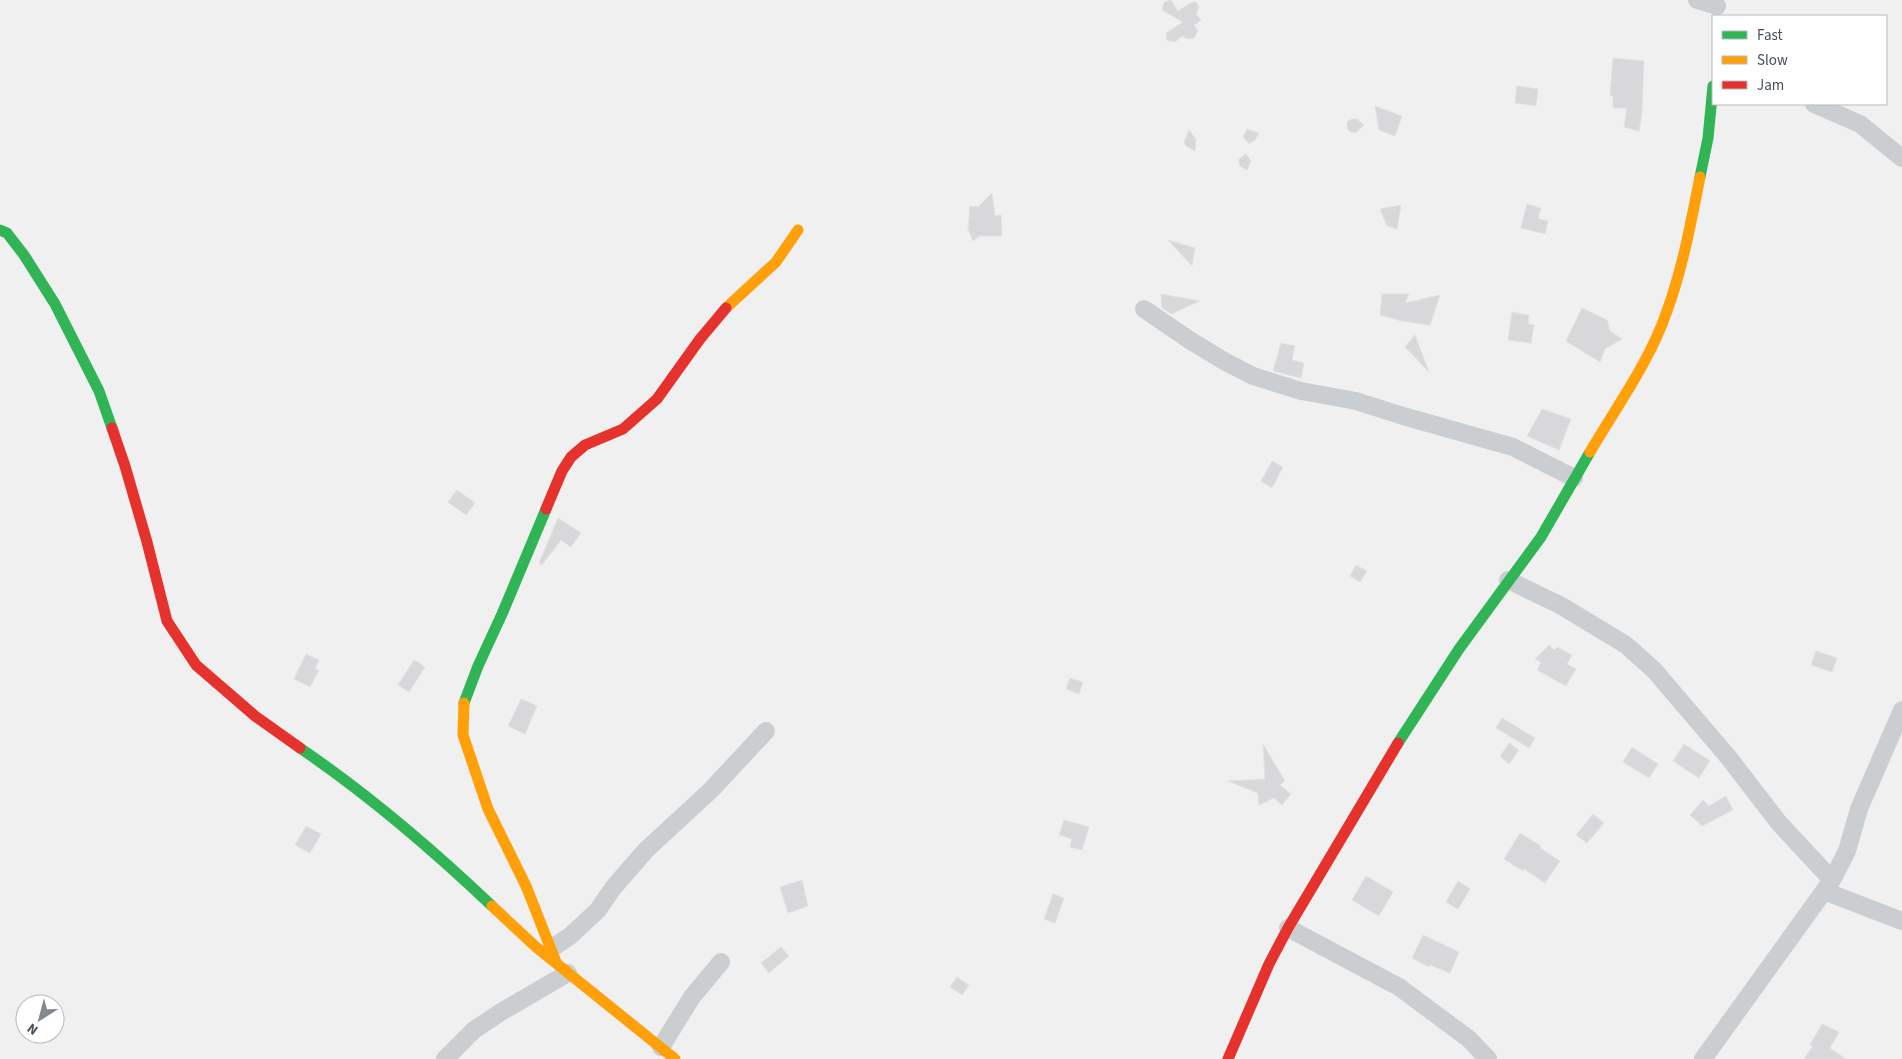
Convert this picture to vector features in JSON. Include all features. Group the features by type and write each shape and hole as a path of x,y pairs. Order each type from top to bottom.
{"street":[{"path":"1697,0 1717,7"},
{"path":"1228,1059 1269,964 1288,928 1382,768 1459,649 1541,537 1647,356 1667,312 1686,249 1708,138 1712,96"},
{"path":"1816,105 1860,124 1902,158"},
{"path":"0,230 7,233 24,255 55,304 98,391 128,476 167,621 196,665 255,716 350,782 446,862 536,947 559,962 674,1059"},
{"path":"559,962 526,886 488,809 463,735 463,706 478,666 562,471 571,457 585,446 623,429 657,399 700,339 722,313 776,262 798,230"},
{"path":"1144,309 1190,341 1253,376 1301,391 1356,401 1513,447 1574,478"},
{"path":"1508,580 1560,604 1626,645 1654,670 1729,758 1828,886 1902,921"},
{"path":"1703,1059 1828,886 1846,852 1859,810 1902,710"},
{"path":"445,1059 474,1030 501,1012 559,962 570,936 598,910 613,888 646,850 710,790 766,731"},
{"path":"1288,928 1399,988 1470,1039 1488,1059"},
{"path":"661,1048 692,997 722,962"}],"building":[{"path":"1171,0 1178,11 1192,2 1196,2 1199,7 1196,14 1201,20 1194,25 1198,31 1194,38 1188,39 1182,36 1175,42 1167,40 1166,33 1183,22 1162,10 1164,2"},
{"path":"1613,58 1644,61 1642,112 1639,131 1624,127 1627,108 1613,108 1613,96 1610,96"},
{"path":"1517,86 1538,89 1536,106 1515,103"},
{"path":"1375,106 1402,116 1395,136 1379,130"},
{"path":"1357,119 1364,125 1356,133 1350,132 1347,128 1347,122"},
{"path":"1247,129 1259,133 1255,140 1249,144 1243,137"},
{"path":"1189,130 1196,139 1195,151 1186,146 1184,142"},
{"path":"1246,154 1251,161 1247,170 1240,166 1239,163 1239,159"},
{"path":"992,193 995,216 1001,215 1002,236 979,236 973,241 968,229 970,206 978,207"},
{"path":"1527,204 1541,208 1538,219 1548,221 1545,234 1521,228"},
{"path":"1401,205 1397,229 1387,226 1380,209"},
{"path":"1168,240 1195,248 1192,266"},
{"path":"1161,294 1200,301 1171,314 1162,308"},
{"path":"1382,294 1409,294 1405,303 1440,295 1430,325 1402,321 1380,315"},
{"path":"1582,308 1607,320 1610,331 1622,339 1605,349 1600,362 1566,341"},
{"path":"1512,312 1529,315 1528,324 1534,325 1531,343 1508,340"},
{"path":"1415,335 1429,372 1405,347"},
{"path":"1281,343 1295,346 1292,360 1304,363 1301,378 1273,371"},
{"path":"1542,409 1571,419 1559,450 1527,436"},
{"path":"1272,461 1283,467 1272,488 1261,481"},
{"path":"457,490 475,503 466,515 448,502"},
{"path":"558,518 581,533 571,547 561,540 542,565 539,563"},
{"path":"1356,565 1367,571 1360,582 1350,576"},
{"path":"1549,645 1554,650 1557,647 1572,655 1567,664 1576,669 1566,686 1537,670 1541,662 1535,659"},
{"path":"1816,651 1837,658 1832,672 1811,665"},
{"path":"306,654 319,660 315,669 319,670 310,687 294,679"},
{"path":"414,660 425,667 409,692 398,685"},
{"path":"1070,678 1083,682 1079,694 1066,689"},
{"path":"521,699 537,706 525,734 508,726"},
{"path":"1502,718 1535,738 1529,748 1496,728"},
{"path":"1509,743 1519,750 1509,764 1500,756"},
{"path":"1263,744 1285,781 1280,785 1291,794 1282,805 1274,798 1259,805 1258,793 1228,781 1265,779"},
{"path":"1684,744 1710,761 1699,778 1673,761"},
{"path":"1632,747 1658,764 1649,778 1623,762"},
{"path":"1726,796 1733,810 1702,826 1690,815 1703,800 1709,806"},
{"path":"1593,814 1604,823 1587,843 1576,835"},
{"path":"1064,820 1089,827 1082,850 1070,847 1072,839 1059,835"},
{"path":"306,826 321,834 310,853 295,845"},
{"path":"1520,833 1560,861 1545,883 1504,859"},
{"path":"1366,876 1393,892 1379,916 1352,900"},
{"path":"802,880 808,906 788,913 780,887"},
{"path":"1458,881 1470,889 1458,909 1446,902"},
{"path":"1053,894 1064,898 1055,923 1044,919"},
{"path":"1423,935 1459,952 1450,973 1430,965 1429,967 1412,958"},
{"path":"781,947 789,956 769,973 761,963"},
{"path":"957,977 969,985 962,995 950,987"},
{"path":"1822,1024 1839,1032 1830,1048 1846,1059 1804,1059 1813,1046 1810,1045"}],"traffic: fast":[{"path":"1700,177 1708,138 1712,96"},
{"path":"0,230 7,233 24,255 55,304 99,391 112,428"},
{"path":"1398,743 1459,649 1541,537 1590,452"},
{"path":"464,703 478,666 546,509"},
{"path":"300,748 399,823 492,906"}],"traffic: slow":[{"path":"1590,452 1632,383 1660,330 1682,261 1700,177"},
{"path":"726,308 776,262 798,230"},
{"path":"464,703 463,735 488,809 526,886 556,962"},
{"path":"492,906 536,947 675,1059"}],"traffic: jam":[{"path":"546,509 562,471 571,457 585,445 623,429 657,399 700,339 726,308"},
{"path":"112,428 147,542 167,621 196,665 255,716 300,748"},
{"path":"1228,1059 1269,964 1288,928 1398,743"}]}
